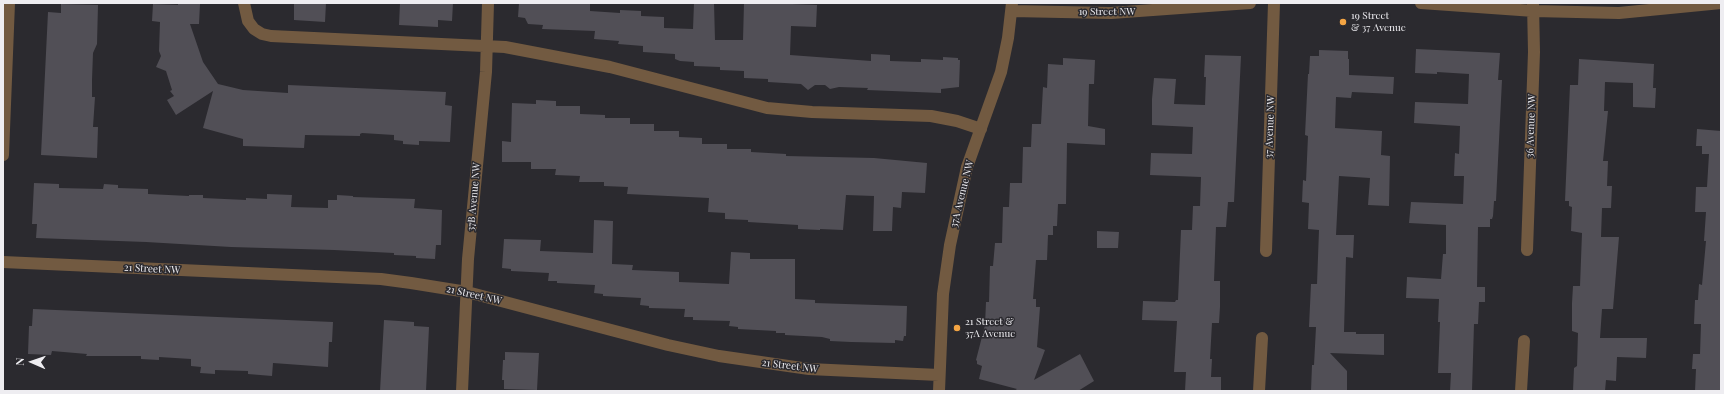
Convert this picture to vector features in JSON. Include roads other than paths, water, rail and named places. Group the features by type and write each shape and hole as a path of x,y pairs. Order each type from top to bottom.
{"street":[{"path":"3,155 9,3"},
{"path":"244,3 248,22 254,28 262,34 280,38 487,46 539,53 610,68 767,108 812,112 931,116 981,129"},
{"name":"37B Avenue NW","path":"462,391 471,222 487,46 488,3"},
{"name":"19 Street NW","path":"1012,7 1119,13 1205,5 1250,3"},
{"name":"37 Avenue NW","path":"1266,251 1274,3"},
{"path":"1421,3 1534,7 1619,13 1721,3"},
{"name":"37A Avenue NW","path":"938,391 944,294 950,245 967,167 1000,72 1008,38 1012,7"},
{"name":"36 Avenue NW","path":"1526,250 1534,52 1534,7"},
{"name":"21 Street NW","path":"3,262 381,279 467,292 668,345 719,356 809,369 939,375"},
{"path":"1259,391 1262,338"},
{"path":"1521,391 1524,341"}],"place":[{"name":"19 Street & 37 Avenue","path":"1343,22"},
{"name":"21 Street & 37A Avenue","path":"957,328"}]}
